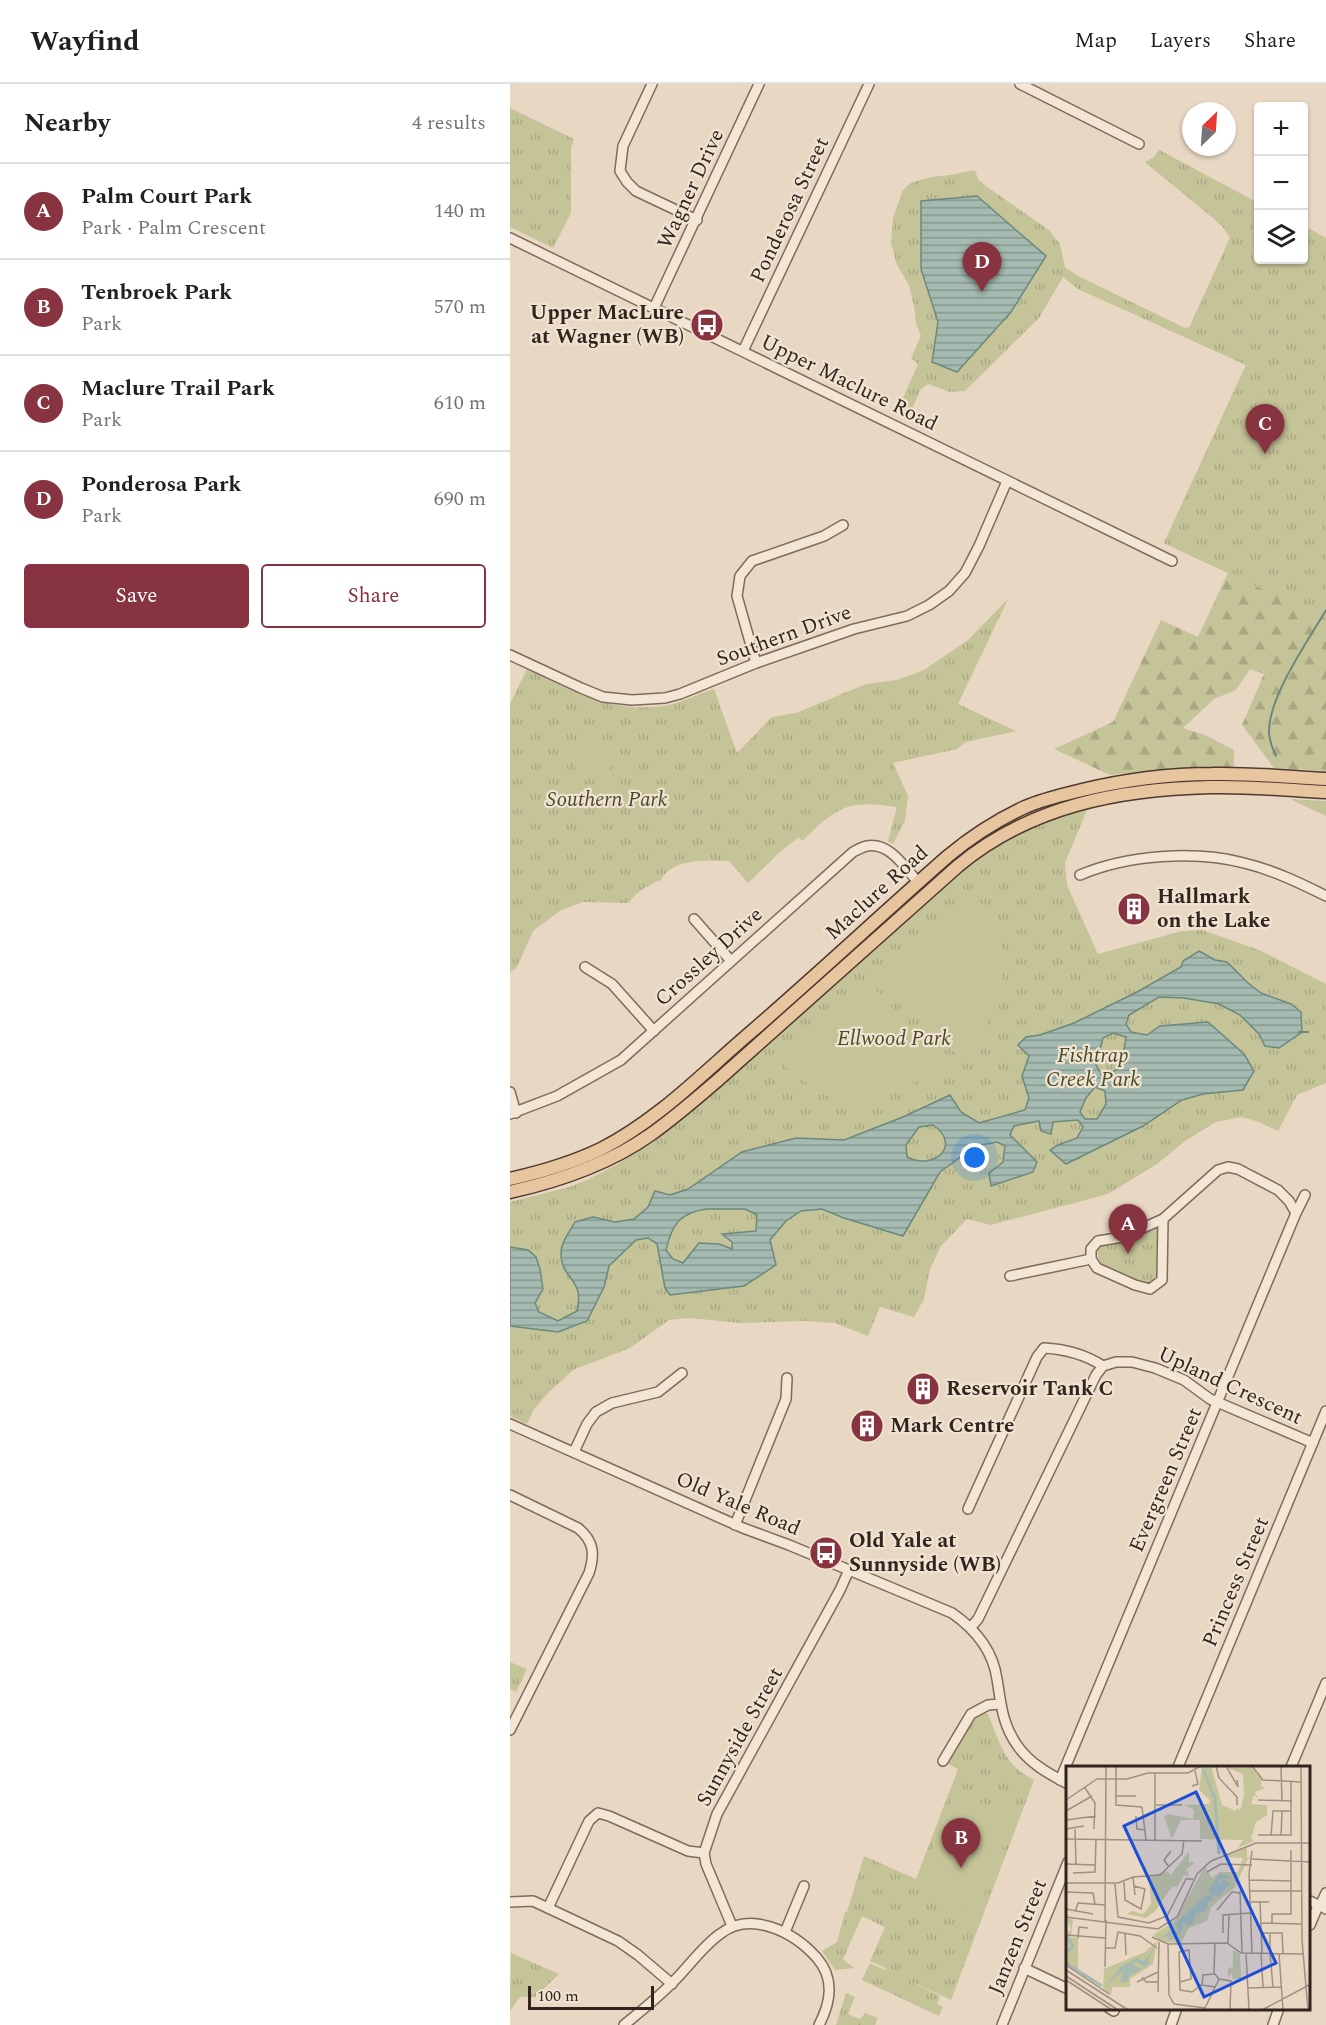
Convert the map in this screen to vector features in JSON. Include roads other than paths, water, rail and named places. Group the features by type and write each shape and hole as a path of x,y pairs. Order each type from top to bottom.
{"main road":[{"name":"Maclure Road","path":"510,1179 562,1165 602,1148 641,1125 670,1103 776,1011 970,838 1026,806 1056,796 1106,785 1166,776 1213,774 1326,779"},
{"name":"Maclure Road","path":"510,1192 589,1168 648,1136 711,1086 980,848 1020,825 1061,809 1117,796 1172,789 1213,787 1326,792"},
{"path":"881,934 886,920 915,894 918,882"}],"street":[{"path":"652,84 623,146 620,171 636,191 697,220"},
{"name":"Wagner Drive","path":"654,308 759,84"},
{"name":"Ponderosa Street","path":"743,351 869,84"},
{"path":"1020,84 1139,144"},
{"name":"Upper Maclure Road","path":"510,238 1172,561"},
{"name":"Southern Drive","path":"510,655 603,696 632,700 665,698 854,629 907,616 929,605 949,591 965,573 1007,481"},
{"path":"756,663 737,596 740,576 752,561 824,536 843,525"},
{"name":"Crossley Drive","path":"513,1113 557,1096 621,1060 853,852 867,846 878,847 892,854 918,882"},
{"path":"1080,875 1100,867 1144,859 1195,855 1217,857 1254,866 1326,896"},
{"path":"694,918 731,961"},
{"path":"585,967 612,984 654,1031"},
{"path":"510,1092 513,1113"},
{"path":"1163,1219 1162,1280 1150,1289 1135,1286 1097,1268 1090,1259 1091,1249 1098,1241 1123,1237 1163,1219 1218,1170 1228,1167 1238,1169 1278,1190 1289,1201 1296,1213"},
{"name":"Evergreen Street","path":"1070,1766 1218,1402 1305,1195"},
{"path":"1010,1276 1090,1259"},
{"path":"968,1509 1037,1357 1044,1348 1069,1352 1094,1360 1103,1366 1096,1375 978,1619 970,1628"},
{"name":"Upland Crescent","path":"1103,1366 1116,1362 1132,1362 1155,1368 1184,1380 1218,1402 1313,1443"},
{"path":"574,1452 587,1424 596,1412 612,1403 658,1392 682,1373"},
{"path":"735,1525 786,1399 787,1378"},
{"name":"Princess Street","path":"1178,1766 1326,1411"},
{"name":"Old Yale Road","path":"510,1424 735,1525 940,1607 957,1616 978,1636 993,1661 1006,1726 1017,1746 1034,1763 1064,1782"},
{"path":"510,1496 578,1528 585,1534 593,1551 593,1561 510,1730"},
{"name":"Sunnyside Street","path":"704,1853 723,1803 849,1570"},
{"path":"1291,1766 1326,1685"},
{"path":"943,1761 971,1714 988,1706 1000,1704"},
{"path":"549,1908 589,1821 598,1813 609,1815 688,1851 704,1853 710,1876 732,1926"},
{"name":"Janzen Street","path":"1002,2025 1066,1867"},
{"path":"785,1932 804,1886"},
{"path":"1057,1888 1066,1892"},
{"path":"1311,1923 1326,1893"},
{"path":"510,1902 534,1901 618,1941 672,1984"},
{"path":"624,2025 672,1984 719,1934 732,1926 746,1923 760,1924 785,1932 822,1964 829,1978 830,1998 819,2025"},
{"path":"1024,1968 1066,1988"},
{"path":"1171,2025 1176,2010"},
{"path":"1273,2025 1278,2010"}],"waterway":[{"path":"1276,756 1269,734 1275,704 1290,670 1326,610"},
{"path":"1299,1032 1308,1032"}],"place":[{"name":"Ponderosa Park","path":"982,292"},
{"name":"Upper MacLure at Wagner (WB)","path":"707,325"},
{"name":"Maclure Trail Park","path":"1265,454"},
{"name":"Hallmark on the Lake","path":"1134,909"},
{"name":"Palm Court Park","path":"1128,1254"},
{"name":"Reservoir Tank C","path":"923,1389"},
{"name":"Mark Centre","path":"867,1426"},
{"name":"Old Yale at Sunnyside (WB)","path":"826,1553"},
{"name":"Tenbroek Park","path":"961,1868"}],"park label":[{"name":"Southern Park","path":"607,800"},
{"name":"Ellwood Park","path":"894,1039"},
{"name":"Fishtrap Creek Park","path":"1093,1068"}]}
